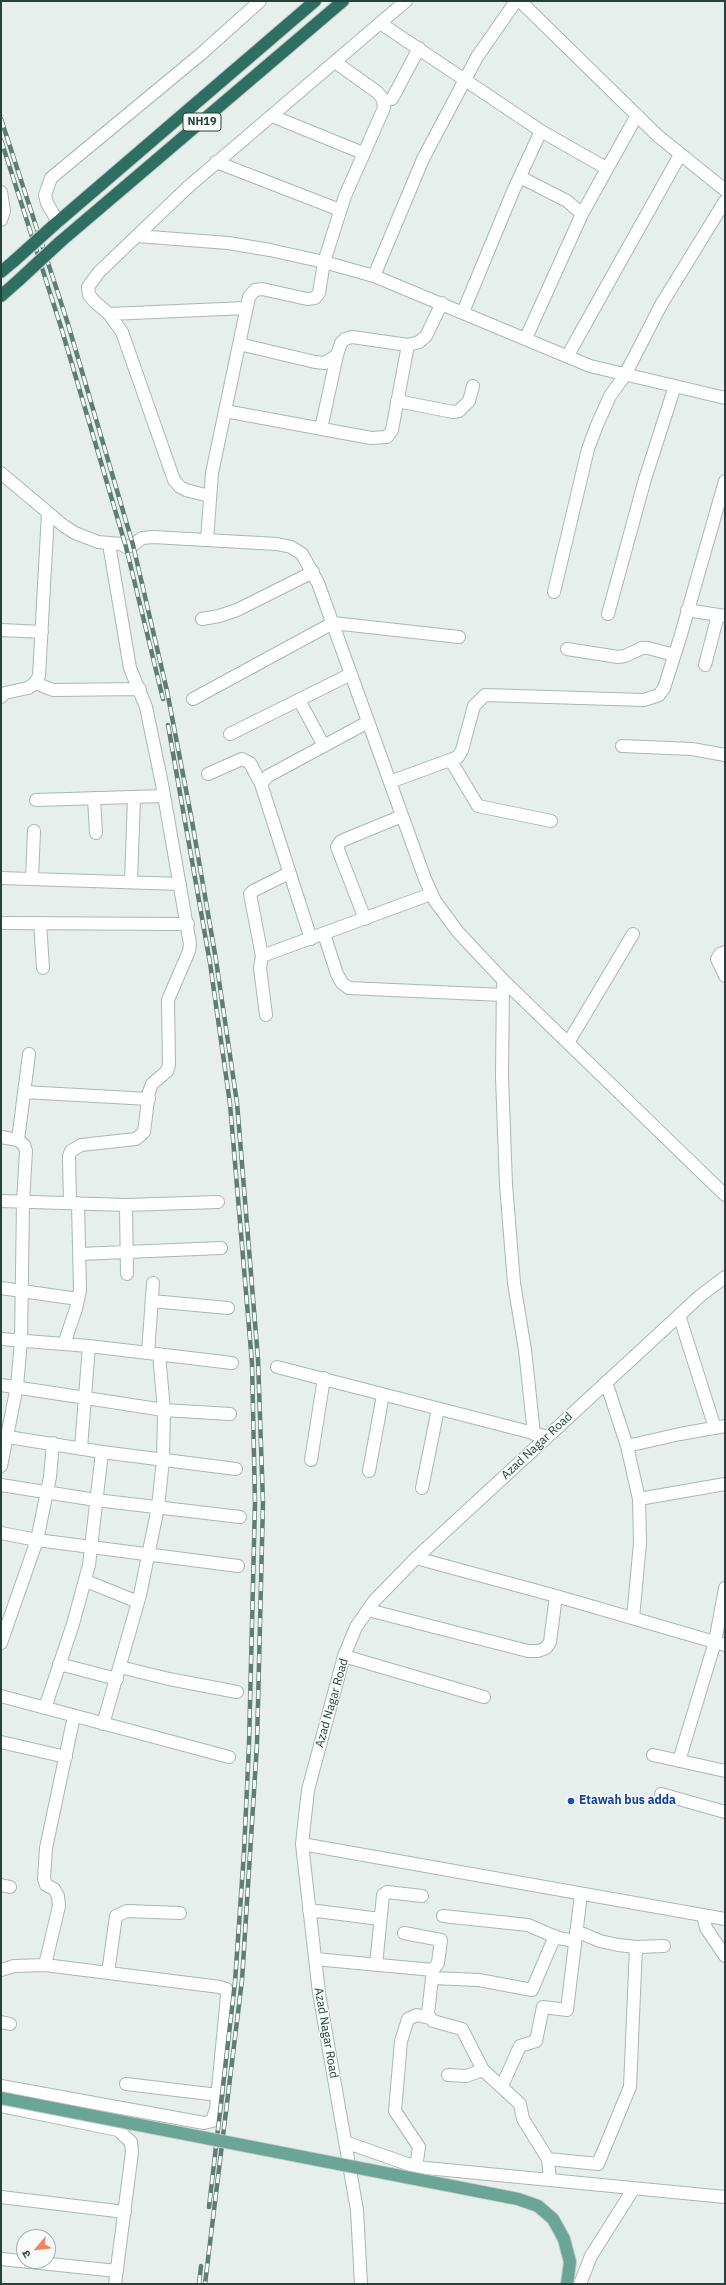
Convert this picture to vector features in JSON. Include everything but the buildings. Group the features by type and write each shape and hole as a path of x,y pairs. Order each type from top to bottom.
{"highway":[{"name":"NH19","path":"1,272 315,1"},
{"name":"NH19","path":"1,296 60,242 343,1"}],"main road":[{"path":"1,2098 518,2199 538,2206 553,2219 564,2239 570,2262 567,2284"}],"street":[{"path":"56,223 47,203 46,195 51,178 205,51 260,1"},
{"path":"209,496 186,490 180,487 174,480 122,332 109,314 89,295 88,287 98,272 188,186 406,1"},
{"path":"374,276 423,159 467,80 477,57 516,1"},
{"path":"520,1 680,155 725,190"},
{"path":"380,23 542,131 606,168"},
{"path":"392,99 419,48"},
{"path":"207,540 209,496 238,344 249,297 255,290 262,289 308,299 315,298 319,293 324,262 340,210 363,153 381,116 384,99 335,62"},
{"path":"526,338 582,214 606,168 637,115"},
{"path":"272,116 363,153"},
{"path":"463,312 520,177 542,131"},
{"path":"568,355 680,155"},
{"path":"216,162 340,210"},
{"path":"520,177 567,201 582,214"},
{"path":"1,192 4,211 1,220"},
{"path":"554,592 588,449 610,396 625,375 686,262 725,201"},
{"path":"137,236 228,243 270,250 324,262 374,276 568,355 590,366 725,398"},
{"path":"321,429 341,343 352,337 408,345 419,342 426,336 442,303"},
{"path":"109,314 246,308"},
{"path":"238,344 315,362 325,363 331,361 337,355"},
{"path":"225,411 370,438 387,437 392,430 408,345"},
{"path":"397,401 453,412 459,411 469,401 473,386"},
{"path":"608,614 645,480 675,386"},
{"path":"1,473 48,513 75,533 109,544 121,544 126,547 133,545 142,538 153,537 277,544 290,547 302,554 313,572 333,623 402,816 432,894 444,916 503,980 725,1195"},
{"path":"390,782 451,761 458,757 462,750 474,706 485,695 644,700 659,695 664,688 725,480"},
{"path":"1,696 5,693 28,688 35,684 39,676 48,513"},
{"path":"64,1344 78,1299 79,1254 69,1156 71,1151 81,1146 129,1141 141,1137 144,1132 148,1099 152,1084 164,1074 169,1065 168,1000 189,951 188,924 164,796 146,707 140,689 130,668 109,544"},
{"path":"202,619 233,612 313,572"},
{"path":"687,610 721,615 705,665"},
{"path":"192,699 333,623 459,637"},
{"path":"1,630 42,632"},
{"path":"567,649 618,657 625,656 642,648 674,655"},
{"path":"230,734 351,674"},
{"path":"35,684 53,690 140,689"},
{"path":"299,700 324,746"},
{"path":"261,784 268,776 368,722"},
{"path":"622,746 692,749 725,755"},
{"path":"208,774 242,759 250,763 261,784 311,939"},
{"path":"451,761 478,806 551,821"},
{"path":"36,800 164,796"},
{"path":"130,882 134,797"},
{"path":"94,798 96,834"},
{"path":"365,919 337,847 340,842 346,839 402,816"},
{"path":"32,879 34,831"},
{"path":"266,1015 260,968 262,956 250,894 253,891 289,873"},
{"path":"1,878 180,884"},
{"path":"262,956 432,894"},
{"path":"1,923 188,924"},
{"path":"40,923 42,968"},
{"path":"324,934 337,974 342,983 349,988 503,995"},
{"path":"568,1043 633,934"},
{"path":"725,952 720,954 717,959 725,976"},
{"path":"503,980 502,1100 506,1185 514,1283 525,1350 534,1434"},
{"path":"18,1140 29,1054"},
{"path":"24,1092 148,1099"},
{"path":"1,1138 18,1140 24,1145 26,1151 23,1202 21,1341 17,1386 1,1466"},
{"path":"1,1201 126,1205 218,1202"},
{"path":"126,1205 127,1274"},
{"path":"79,1254 222,1248"},
{"name":"Azad Nagar Road","path":"361,2284 357,2210 314,1959 302,1844 308,1790 344,1656 356,1627 374,1601 416,1558 679,1315 725,1276"},
{"path":"103,1724 119,1673 138,1602 150,1554 158,1507 163,1460 164,1410 154,1354 152,1301 153,1283"},
{"path":"1,1288 78,1299"},
{"path":"152,1301 228,1308"},
{"path":"627,1446 720,1427 679,1315"},
{"path":"1,1339 88,1346 232,1363"},
{"path":"81,1448 86,1398 88,1346"},
{"path":"277,1367 548,1437"},
{"path":"311,1460 324,1378"},
{"path":"606,1382 627,1446 639,1499 640,1543 633,1618"},
{"path":"1,1385 17,1386 164,1410 230,1414"},
{"path":"369,1471 384,1395"},
{"path":"422,1488 438,1409"},
{"path":"8,1437 102,1452 236,1469"},
{"path":"1,1643 37,1540 50,1477 53,1443"},
{"path":"45,1708 86,1581 92,1547 102,1452"},
{"path":"639,1499 725,1484"},
{"path":"1,1485 96,1500 240,1517"},
{"path":"1,1534 238,1566"},
{"path":"416,1558 556,1596 720,1644"},
{"path":"86,1581 138,1602"},
{"path":"679,1761 720,1644 725,1588"},
{"path":"368,1610 528,1651 538,1651 546,1648 550,1642 556,1596"},
{"path":"344,1656 484,1697"},
{"path":"59,1664 169,1679 237,1692"},
{"path":"1,1696 229,1757"},
{"path":"45,1965 59,1906 58,1896 54,1889 46,1885 44,1879 46,1848 74,1716"},
{"path":"1,1742 66,1757"},
{"path":"653,1755 725,1771"},
{"path":"660,1794 725,1812"},
{"path":"302,1844 725,1919"},
{"path":"376,1965 384,1893 422,1896"},
{"path":"502,2086 520,2046 536,2041 543,2007 567,2010 581,1894"},
{"path":"308,1910 380,1919"},
{"path":"108,1973 116,1916 127,1911 180,1913"},
{"path":"443,1916 528,1926 555,1936 576,1936 636,1947 664,1946"},
{"path":"704,1916 706,1928 725,1956"},
{"path":"404,1933 441,1940 438,1963 432,1974 428,2013 430,2018"},
{"path":"314,1959 376,1965 479,1980 532,1990 555,1936"},
{"path":"548,2159 598,2164 630,2087 636,1947"},
{"path":"1,1970 14,1966 45,1965 220,1987 226,1989 227,1996 218,2095 215,2116 212,2121 204,2123 1,2086"},
{"path":"416,2168 420,2147 395,2110 401,2042 408,2019 417,2014 430,2018 433,2021 462,2030 469,2039 483,2070 520,2104 523,2119 548,2159 550,2180"},
{"path":"448,2075 466,2076 483,2070"},
{"path":"126,2084 218,2095"},
{"path":"1,2106 118,2130 131,2142 132,2152 115,2284"},
{"path":"345,2142 416,2168 725,2197"},
{"path":"580,2284 591,2256 634,2188"},
{"path":"1,2197 125,2212"},
{"path":"1,2259 117,2271"}],"railway":[{"path":"1,119 68,324 133,545 167,691 192,821 216,960 237,1103 258,1359 263,1503 257,1744 242,1980 205,2284"},
{"path":"1,140 61,327 126,547 163,699"},
{"path":"168,725 210,963 230,1104 252,1363 255,1503 249,1744 244,1852 235,1982 209,2207"},
{"path":"199,2284 201,2266"}],"place":[{"name":"Etawah bus adda","path":"571,1801"}]}
